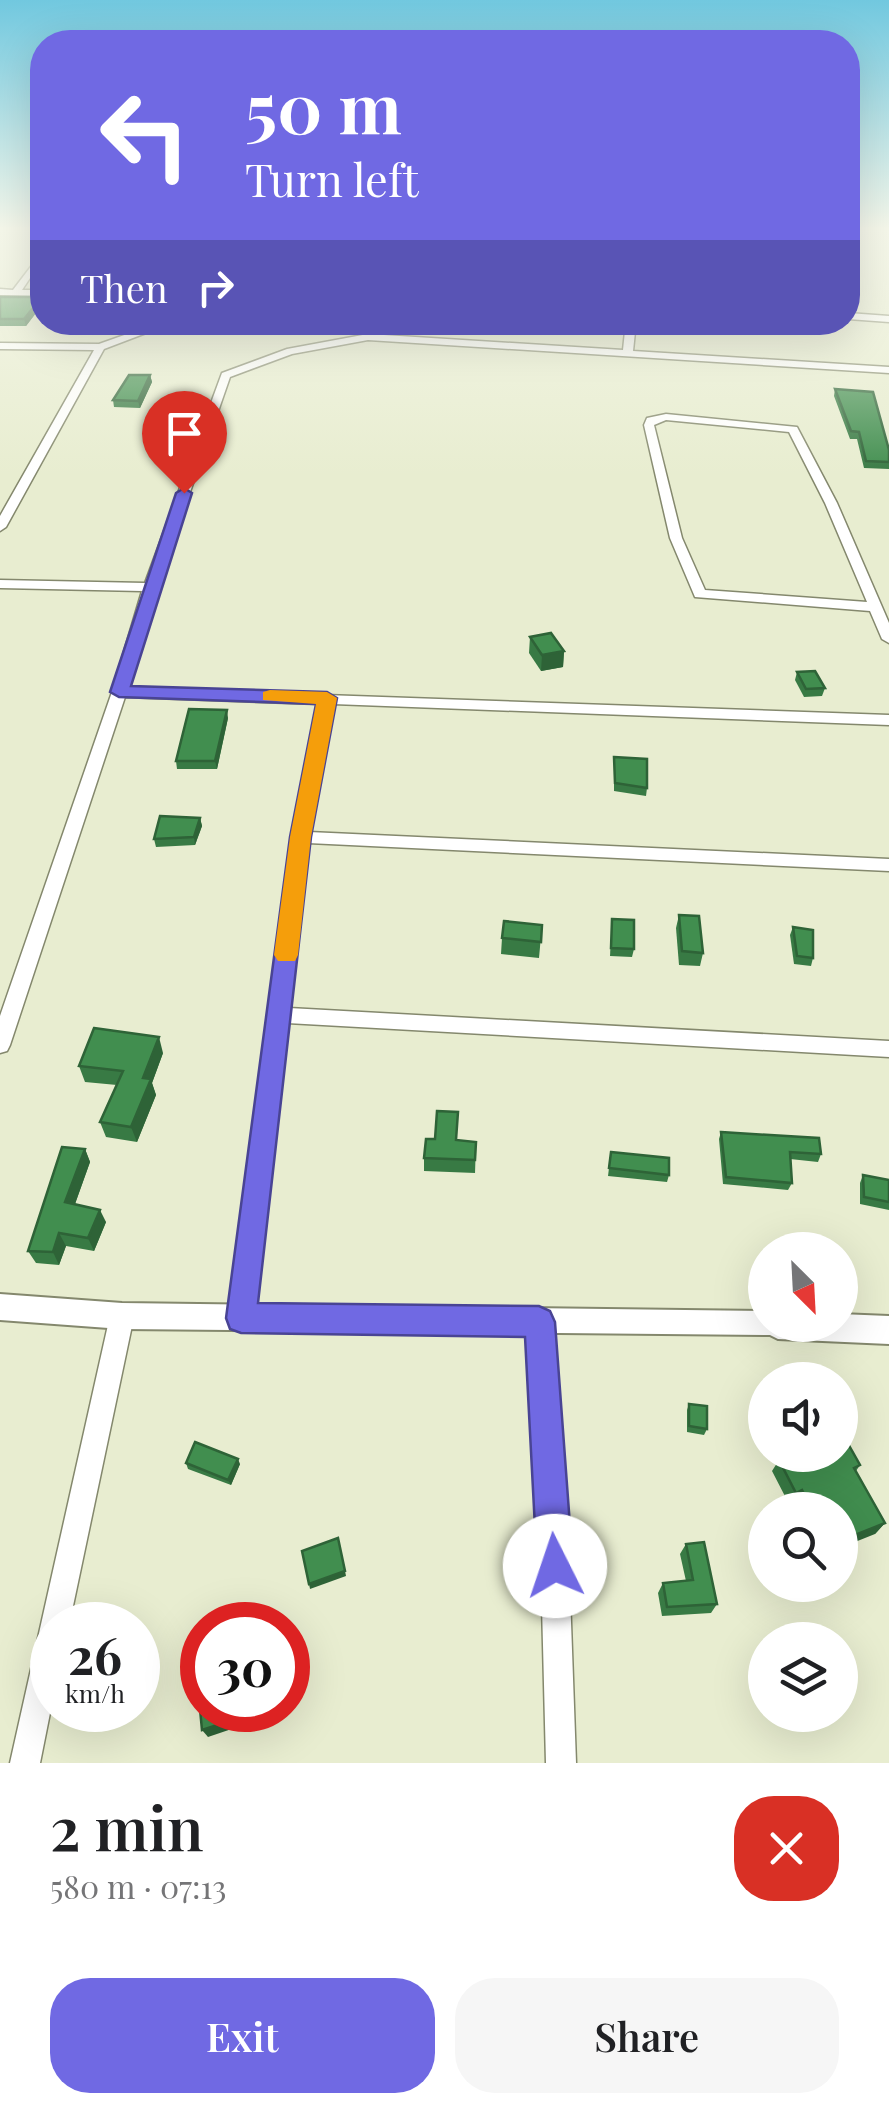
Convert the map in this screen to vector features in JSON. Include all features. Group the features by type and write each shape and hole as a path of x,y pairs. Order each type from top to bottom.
{"street":[{"path":"860,317 889,319"},
{"path":"0,346 100,347 128,335"},
{"path":"628,353 630,335"},
{"path":"0,1045 220,385 236,370 324,342 368,337 889,370"},
{"path":"0,527 100,347"},
{"path":"874,607 700,594 676,538 649,425 652,420 666,417 793,429 831,503 889,639"},
{"path":"0,497 18,497"},
{"path":"0,584 150,587"},
{"path":"119,692 889,720"},
{"path":"241,1318 300,837 327,698"},
{"path":"300,837 889,865"},
{"path":"279,1015 889,1049"},
{"path":"0,1307 122,1316 748,1324"},
{"path":"60,1602 122,1316"},
{"path":"539,1322 555,1566 561,1763"},
{"path":"858,1329 889,1330"},
{"path":"25,1763 32,1732"}],"building":[{"path":"0,311 30,311 24,319 0,319"},
{"path":"129,375 150,375 138,401 113,400"},
{"path":"835,389 873,392 889,462 866,461 859,432 851,431"},
{"path":"551,633 564,651 542,655 530,637"},
{"path":"815,671 825,688 806,689 797,672"},
{"path":"189,709 227,710 215,761 176,761"},
{"path":"614,757 647,759 647,788 615,783"},
{"path":"160,816 200,818 194,837 154,839"},
{"path":"679,915 699,916 703,953 682,951"},
{"path":"612,919 634,920 634,949 611,948"},
{"path":"504,921 542,925 541,942 502,938"},
{"path":"793,927 813,930 813,958 797,956"},
{"path":"94,1028 159,1037 143,1078 151,1079 131,1127 100,1122 123,1071 79,1066"},
{"path":"437,1111 458,1112 456,1140 476,1142 475,1160 424,1158 426,1139 435,1139"},
{"path":"721,1132 819,1138 821,1154 790,1152 792,1183 726,1177"},
{"path":"62,1147 85,1149 65,1202 100,1210 88,1238 59,1233 53,1252 28,1251"},
{"path":"611,1152 669,1158 669,1175 609,1168"},
{"path":"863,1175 889,1180 889,1202 864,1197"},
{"path":"689,1404 707,1406 707,1429 689,1426"},
{"path":"195,1442 238,1459 228,1480 186,1463"},
{"path":"785,1472 856,1472 885,1523 858,1534 858,1492 795,1492"},
{"path":"338,1538 345,1571 309,1584 302,1551"},
{"path":"704,1542 717,1604 667,1607 663,1583 693,1580 686,1544"}],"slow traffic":[{"path":"270,696 327,698 300,837 286,955"}],"route":[{"path":"184,493 150,587 119,692 327,698 300,837 241,1318 539,1322 555,1566"}]}
